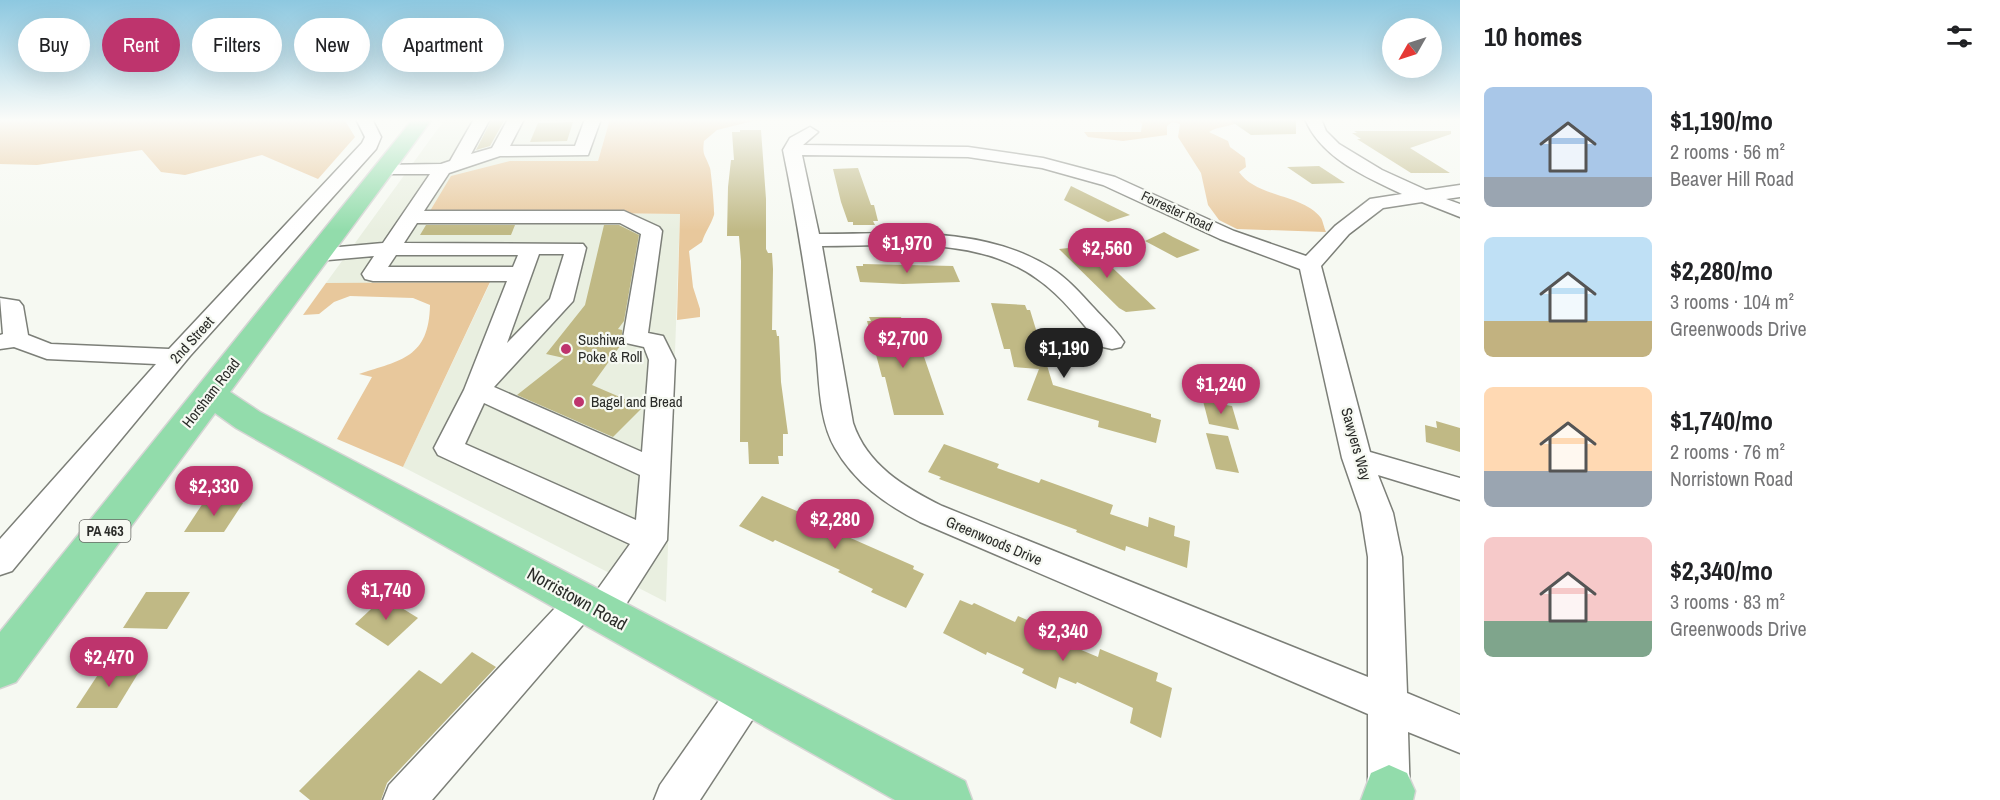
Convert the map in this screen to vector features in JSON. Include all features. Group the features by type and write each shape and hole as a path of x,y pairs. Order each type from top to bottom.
{"main road":[{"name":"Horsham Road","path":"0,667 395,156"},
{"name":"Norristown Road","path":"210,394 248,420 946,800"}],"street":[{"name":"2nd Street","path":"0,562 176,357 358,156"},
{"path":"456,156 383,249 373,274 522,274"},
{"path":"385,169 449,167 482,156"},
{"name":"Greenwoods Drive","path":"803,156 811,240 839,414 848,445 873,477 900,498 931,514 1460,734"},
{"name":"Forrester Road","path":"998,156 1043,163 1109,181 1227,235 1310,265"},
{"path":"1345,156 1421,195 1460,211"},
{"path":"1310,265 1342,230 1377,203 1460,191"},
{"path":"404,800 592,607 651,540 662,360 654,341 635,338 652,231 624,216 409,217"},
{"path":"339,229 383,249"},
{"path":"811,240 946,241 971,245 1013,258 1030,264 1056,282 1112,342"},
{"path":"531,248 477,390 448,448 651,540"},
{"path":"317,255 383,249 576,248 561,301 477,390"},
{"name":"Sawyers Way","path":"1310,265 1357,458 1377,513 1385,557 1389,798"},
{"path":"0,305 11,306 8,340 47,351 176,357"},
{"path":"477,390 655,470"},
{"path":"1357,458 1460,489"},
{"path":"675,800 748,692"}],"shaded area":[{"path":"0,156 98,156 37,165 0,164"},
{"path":"147,156 257,156 185,175 161,172"},
{"path":"265,156 338,156 318,179"},
{"path":"418,156 599,156 598,161 510,161 430,211 680,214 666,602 403,467 490,283 326,283"},
{"path":"599,156 705,156 710,171 714,215 702,242 689,251 693,287 700,309 700,317 677,320 680,214 430,211 451,176 510,161 598,161"},
{"path":"1190,156 1243,156 1246,167 1239,172 1247,180 1268,192 1303,204 1313,210 1321,218 1326,232 1237,229 1219,220 1208,205 1201,173"},
{"path":"490,282 403,467 337,439 372,377 359,374 388,365 410,354 424,336 430,305 413,298 350,296 334,302 319,314 303,315 326,283"}],"building":[{"path":"734,156 763,156 766,249 768,253 772,253 773,269 772,330 776,330 779,336 781,382 788,434 783,434 783,456 778,456 779,464 749,464 748,442 740,442 741,261 739,236 727,236 728,187 731,160 734,160"},
{"path":"1385,156 1423,156 1450,173 1411,173"},
{"path":"1319,166 1345,183 1312,184 1287,167"},
{"path":"858,168 871,205 874,205 878,221 873,221 875,225 853,225 853,222 848,222 841,202 833,169"},
{"path":"1071,186 1130,215 1108,222 1064,200"},
{"path":"426,225 515,225 511,235 420,235"},
{"path":"604,225 619,225 639,235 624,321 618,329 622,330 623,342 592,385 643,407 613,437 517,395 564,358 546,354 585,305"},
{"path":"1164,232 1200,250 1177,258 1145,241"},
{"path":"1088,246 1156,309 1126,312 1119,308 1059,249"},
{"path":"863,264 953,266 960,282 903,284 860,282 856,266 863,266"},
{"path":"991,303 1025,305 1027,310 1030,310 1053,385 1151,414 1151,417 1161,420 1156,443 1098,427 1099,421 1027,400 1039,369 1014,367 1010,349 1004,349"},
{"path":"869,317 901,317 911,348 921,348 944,415 894,415 885,377 882,377 867,321 871,321"},
{"path":"1203,401 1232,406 1239,430 1209,424"},
{"path":"1436,421 1460,428 1460,452 1426,442 1425,425 1437,428"},
{"path":"1206,433 1228,436 1239,473 1216,469"},
{"path":"944,444 999,464 997,468 1039,483 1041,479 1113,505 1110,514 1148,527 1149,517 1175,526 1174,536 1190,541 1187,568 1126,546 1125,551 1076,532 1077,530 939,479 941,477 928,472"},
{"path":"762,496 848,533 846,536 914,566 913,569 924,574 906,608 871,592 873,589 838,572 840,570 739,526"},
{"path":"203,503 243,503 224,532 184,532"},
{"path":"146,592 190,592 167,629 123,628"},
{"path":"384,597 418,618 388,646 355,624"},
{"path":"960,600 972,605 974,603 1015,622 1018,616 1069,638 1067,644 1098,657 1100,649 1158,673 1156,681 1172,688 1161,738 1130,723 1133,708 1077,682 1076,684 1059,677 1056,689 1022,673 1024,669 987,652 986,655 943,633"},
{"path":"472,652 496,667 387,783 381,800 310,800 299,791 419,670 441,684"},
{"path":"103,667 142,667 117,708 76,708"}],"place":[{"name":"Sushiwa Poke & Roll","path":"566,349"},
{"name":"Bagel and Bread","path":"579,402"}]}
